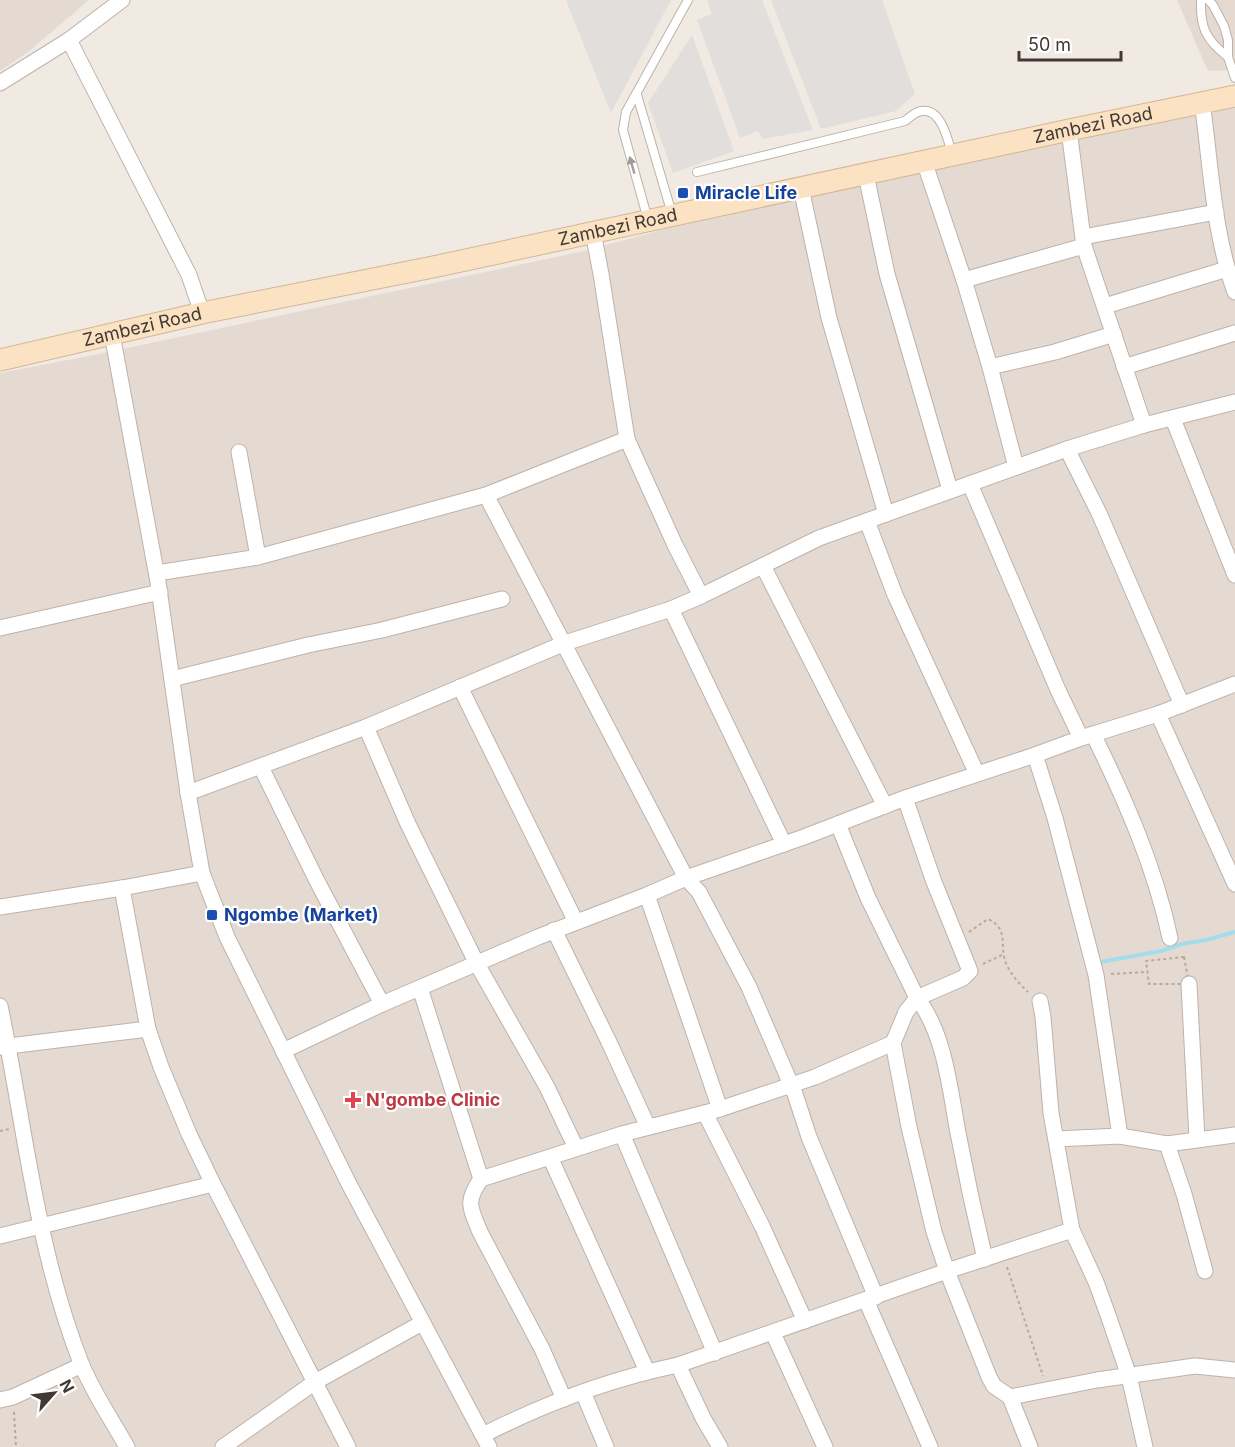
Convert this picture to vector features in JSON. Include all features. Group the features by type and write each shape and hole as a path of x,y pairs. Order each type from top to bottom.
{"main road":[{"name":"Zambezi Road","path":"0,360 202,313 433,267 1235,96"}],"street":[{"path":"0,83 69,40 122,0"},
{"path":"69,40 189,275 202,313"},
{"path":"1202,102 1216,212 1227,269 1235,292"},
{"path":"1069,130 1083,242 1144,425"},
{"path":"924,162 964,280 990,367 1016,468"},
{"path":"866,174 890,285 950,490"},
{"path":"801,188 829,318 886,514"},
{"path":"964,280 1083,242 1216,212"},
{"path":"592,232 601,274 627,439 675,545 702,596"},
{"path":"1105,306 1227,269"},
{"path":"1124,367 1235,333"},
{"path":"112,334 157,573 188,793 202,873 227,937 354,1194 486,1441 564,1399 583,1392 647,1371 678,1365 715,1353 947,1271 1072,1230"},
{"path":"990,367 1055,352 1114,334"},
{"path":"188,793 366,727 565,643 670,609 702,596 819,538 1067,449 1144,425 1235,402"},
{"path":"1173,419 1235,575"},
{"path":"157,573 258,557 486,495 627,439"},
{"path":"1067,449 1099,513 1182,705"},
{"path":"239,452 258,557"},
{"path":"970,484 1058,690 1114,777 1144,848 1165,911 1170,938"},
{"path":"486,495 687,878 699,892 749,987 795,1094 808,1137 930,1447"},
{"path":"867,521 896,595 977,774"},
{"path":"763,566 885,806"},
{"path":"0,628 160,592"},
{"path":"172,679 308,645 382,630 502,599"},
{"path":"670,609 784,844"},
{"path":"283,1051 382,1004 554,930 687,878 905,798 1158,714 1235,684"},
{"path":"460,687 576,922"},
{"path":"1158,714 1235,884"},
{"path":"366,727 408,824 477,964 547,1087 576,1148"},
{"path":"1035,755 1096,975 1120,1136"},
{"path":"261,767 317,881 382,1004"},
{"path":"905,798 934,882 970,971 963,978 917,998 906,1012 893,1043 904,1107 934,1232 947,1271 989,1377 994,1386 1010,1397 1030,1447"},
{"path":"838,824 868,898 934,1028 951,1091 985,1258"},
{"path":"0,907 202,873"},
{"path":"122,888 148,1029 184,1123 348,1447"},
{"path":"647,895 712,1111 805,1321"},
{"path":"554,930 613,1048 648,1127"},
{"path":"1189,984 1197,1139"},
{"path":"420,988 481,1179"},
{"path":"1040,1001 1051,1113 1072,1230 1096,1282 1129,1376 1145,1447"},
{"path":"0,1006 4,1046 40,1228 57,1291 82,1365 127,1447"},
{"path":"4,1046 148,1029"},
{"path":"564,1399 542,1349 495,1263 473,1214 471,1194 481,1179 622,1134 712,1111 815,1077 893,1043"},
{"path":"622,1134 715,1353"},
{"path":"1056,1138 1120,1136 1167,1144 1235,1135"},
{"path":"1167,1144 1184,1194 1205,1270"},
{"path":"550,1157 647,1371"},
{"path":"0,1236 213,1184"},
{"path":"223,1447 315,1382 422,1323"},
{"path":"772,1332 825,1447"},
{"path":"7,1399 82,1365"},
{"path":"678,1365 702,1418 720,1447"},
{"path":"1010,1397 1097,1380 1195,1366 1235,1370"},
{"path":"583,1392 606,1447"}],"lane":[{"path":"648,221 623,130 626,112 688,0"},
{"path":"1201,0 1205,33 1214,46 1228,57"},
{"path":"1208,0 1224,26 1228,40 1228,57 1235,78"},
{"path":"637,94 672,216"},
{"path":"697,172 905,121 919,111 928,110 936,116 943,127 953,155"}],"path":[{"path":"957,939 988,919 995,922 1003,936 1004,954 1011,974 1023,988 1040,1001"},
{"path":"970,971 1004,954"},
{"path":"1184,957 1189,984 1149,984 1146,960 1184,957"},
{"path":"1096,975 1147,972"},
{"path":"1003,1253 1014,1293 1048,1390"},
{"path":"7,1399 16,1447"}],"shaded area":[{"path":"0,0 89,0 28,52 0,71"},
{"path":"566,0 671,0 611,113"},
{"path":"707,0 762,0 813,130 763,139 758,131 740,138 697,20 712,14"},
{"path":"771,0 882,0 915,94 896,111 821,129"},
{"path":"1177,0 1235,0 1235,70 1208,71"},
{"path":"692,35 734,151 673,173 648,103"},
{"path":"1235,100 1235,1447 0,1447 0,373 589,250 802,191"}],"waterway":[{"path":"1100,962 1161,951 1235,932"}],"place":[{"name":"Miracle Life","path":"683,193"},
{"name":"Ngombe (Market)","path":"212,915"},
{"name":"N'gombe Clinic","path":"353,1100"}]}
